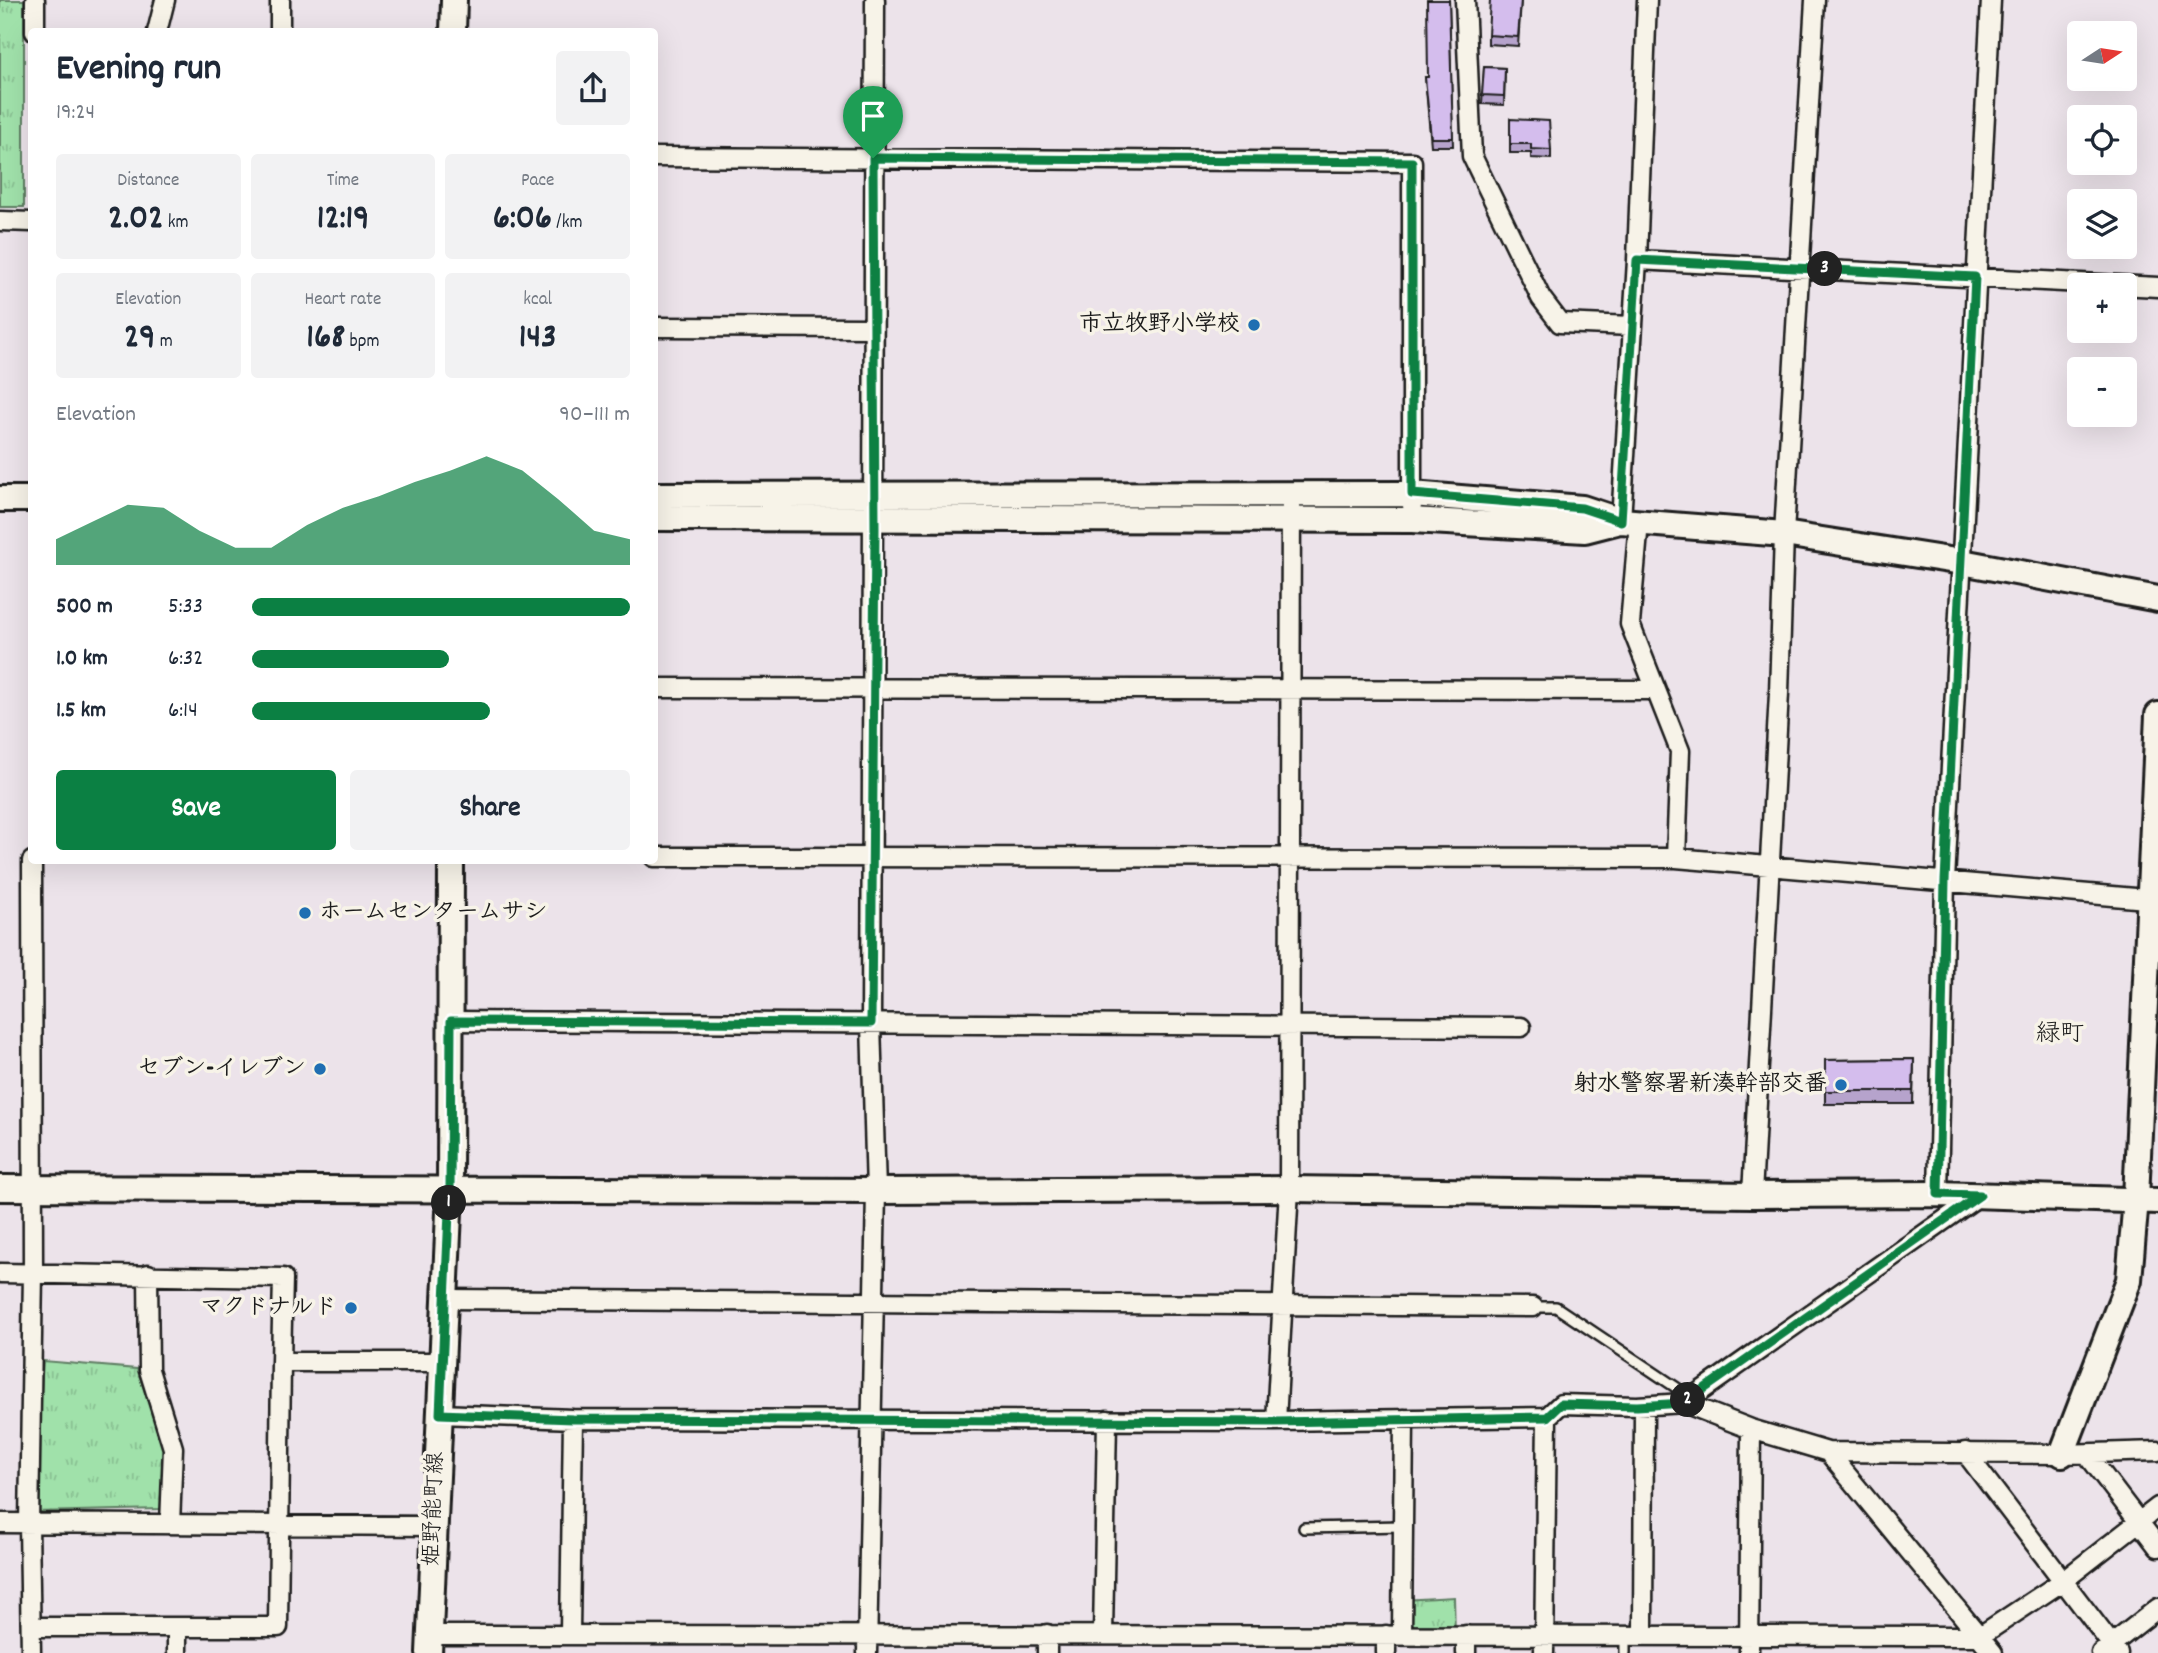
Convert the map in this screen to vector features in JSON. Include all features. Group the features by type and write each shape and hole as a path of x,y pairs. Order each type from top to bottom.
{"street":[{"path":"35,0 35,28"},
{"path":"158,28 165,0"},
{"path":"280,0 280,28"},
{"path":"453,28 454,0"},
{"path":"867,1653 876,1192 871,1023 875,0"},
{"path":"1465,0 1472,156 1541,298 1560,323 1632,326"},
{"path":"1647,0 1632,326 1630,624 1680,751 1676,858"},
{"path":"1752,1195 1784,534 1815,0"},
{"path":"1938,1194 1945,881 1991,0"},
{"path":"658,157 1412,162 1412,520"},
{"path":"0,221 28,222"},
{"path":"1637,260 2158,287"},
{"path":"658,327 872,328"},
{"path":"1276,1422 1289,1189 1288,689 1291,493"},
{"path":"658,518 874,506 1291,493 1412,494 1582,508 1630,521 1784,534 1962,562 2158,599"},
{"path":"658,495 874,506 1290,520 1412,520 1585,530 1630,521"},
{"path":"0,499 28,499"},
{"path":"658,688 1655,690"},
{"path":"2062,1454 2129,1280 2147,1200 2158,715"},
{"path":"658,857 1288,860 1676,858 1769,864 2153,900"},
{"path":"31,1653 29,1523 33,1273 32,864"},
{"name":"姫野能町線","path":"429,1644 450,1190 451,864"},
{"path":"451,1021 1521,1027"},
{"path":"0,1188 876,1192 1289,1189 1752,1195 1938,1194 2147,1200"},
{"path":"440,1414 573,1419 1276,1422 1547,1417 1561,1404 1644,1406 1688,1400 1980,1195"},
{"path":"0,1273 282,1278 278,1627 30,1627"},
{"path":"148,1274 149,1370 173,1448 170,1524"},
{"path":"445,1299 1533,1307"},
{"path":"281,1362 441,1362"},
{"path":"1688,1400 1751,1429 1828,1452 2087,1454 2158,1451"},
{"path":"1631,1641 1644,1406"},
{"path":"1544,1644 1547,1417"},
{"path":"570,1633 573,1419"},
{"path":"1386,1653 1394,1634 1403,1526 1404,1419"},
{"path":"1103,1634 1107,1420"},
{"path":"1749,1644 1751,1429"},
{"path":"1828,1452 1993,1653"},
{"path":"1965,1452 2063,1581 2110,1650 2158,1608"},
{"path":"2087,1454 2158,1547"},
{"path":"429,1644 570,1633 1394,1634 1466,1644 1631,1641 1749,1644 1980,1636 2063,1581 2158,1507"},
{"path":"0,1523 434,1526"},
{"path":"177,1627 177,1653"},
{"path":"1047,1653 1048,1634"}],"lane":[{"path":"1533,1307 1556,1307 1688,1400"},
{"path":"1304,1528 1403,1526"}],"green space":[{"path":"0,0 24,0 24,207 0,207"},
{"path":"43,1361 137,1369 163,1444 162,1509 33,1512"},
{"path":"1454,1597 1455,1635 1402,1635 1402,1600"}],"building":[{"path":"1427,0 1449,0 1453,138 1431,138 1425,77 1428,77"},
{"path":"1490,0 1521,0 1518,37 1488,35"},
{"path":"1484,67 1505,68 1504,96 1482,95"},
{"path":"1510,119 1549,121 1551,150 1531,149 1531,144 1510,144"},
{"path":"1914,1059 1913,1091 1825,1091 1825,1060"}],"place":[{"name":"市立牧野小学校","path":"1254,325"},
{"name":"ホームセンタームサシ","path":"305,913"},
{"name":"セブン-イレブン","path":"320,1069"},
{"name":"射水警察署新湊幹部交番","path":"1841,1085"},
{"name":"マクドナルド","path":"351,1308"}],"district":[{"name":"緑町","path":"2060,1035"}],"route":[{"path":"873,158 1412,162 1412,494 1582,508 1621,521 1637,260 1975,277 1945,881 1938,1194 1980,1195 1684,1403 1637,1406 1561,1404 1547,1417 1276,1422 573,1419 440,1414 450,1190 451,1021 871,1023 875,529 873,158"}]}
